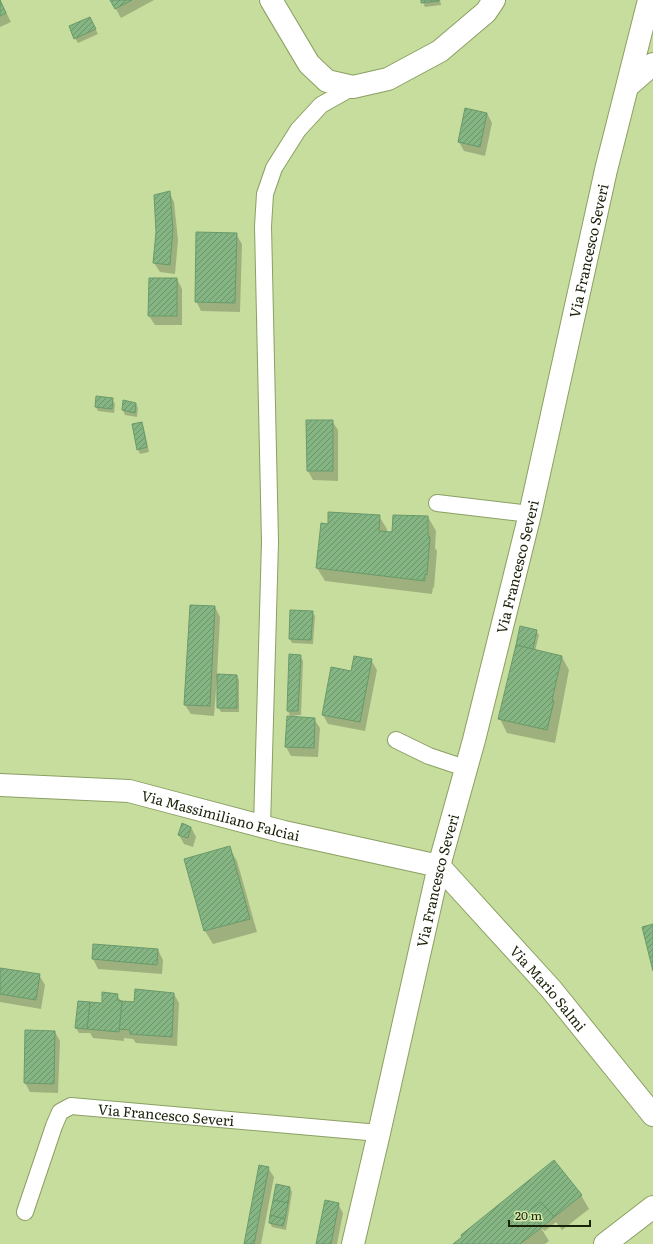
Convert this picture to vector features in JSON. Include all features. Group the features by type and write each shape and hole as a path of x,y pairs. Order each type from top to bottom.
{"street":[{"path":"272,0 309,64 327,81 353,87 388,79 440,51 486,12 494,0"},
{"name":"Via Francesco Severi","path":"353,1244 439,866 474,740 530,514 606,170 649,0"},
{"path":"628,86 653,64"},
{"name":"Via Massimiliano Falciai","path":"0,785 129,791 284,832 439,866"},
{"name":"Via Mario Salmi","path":"439,866 551,989 653,1115"},
{"path":"605,1244 653,1207"}],"lane":[{"path":"262,826 270,542 263,226 265,194 274,168 298,130 321,105 353,87"},
{"path":"437,503 530,514"},
{"path":"396,740 430,756 465,768"},
{"name":"Via Francesco Severi","path":"25,1212 60,1112 71,1106 379,1133"}],"building":[{"path":"0,0 6,13 0,16"},
{"path":"110,0 132,0 115,9"},
{"path":"421,0 439,0 439,1 421,3"},
{"path":"90,17 96,29 74,39 69,26"},
{"path":"465,108 487,113 480,147 458,142"},
{"path":"170,191 173,230 170,265 153,263 156,232 154,195"},
{"path":"196,232 237,233 235,303 195,302"},
{"path":"149,278 177,278 177,316 148,316"},
{"path":"96,396 113,398 112,409 95,407"},
{"path":"123,400 136,403 135,413 122,410"},
{"path":"306,420 333,420 333,471 307,471"},
{"path":"142,422 147,447 137,450 132,424"},
{"path":"328,512 380,515 379,531 392,532 393,515 428,516 428,536 430,537 427,575 425,574 425,581 316,568 321,523 328,524"},
{"path":"190,605 215,606 210,706 184,705"},
{"path":"290,610 313,611 311,640 289,639"},
{"path":"520,626 537,630 533,649 516,645"},
{"path":"516,645 562,656 547,730 498,719"},
{"path":"289,654 301,655 298,711 287,711"},
{"path":"354,656 372,659 360,722 322,715 331,667 351,671"},
{"path":"217,674 237,675 237,708 217,708"},
{"path":"287,716 315,718 314,748 285,747"},
{"path":"182,823 191,827 188,838 178,835"},
{"path":"230,846 250,919 204,931 184,859"},
{"path":"653,924 653,971 642,927"},
{"path":"93,944 158,949 157,965 92,959"},
{"path":"0,968 40,974 36,1000 0,994"},
{"path":"135,989 174,993 172,1037 130,1034 130,1030 119,1029 122,1001 134,1002"},
{"path":"102,992 118,994 117,1000 122,1001 119,1032 87,1029 90,1002 102,1003"},
{"path":"78,1001 90,1002 87,1029 75,1028"},
{"path":"25,1030 55,1031 54,1084 24,1083"},
{"path":"554,1160 582,1195 554,1217 541,1202 528,1212 542,1227 520,1244 453,1244 462,1237 461,1235"},
{"path":"259,1165 269,1167 254,1244 244,1244"},
{"path":"276,1184 290,1187 288,1203 273,1200"},
{"path":"273,1200 288,1203 285,1219 270,1215"},
{"path":"325,1200 339,1203 331,1244 316,1244"},
{"path":"541,1202 554,1217 542,1227 528,1212"},
{"path":"270,1215 285,1219 283,1226 269,1223"}]}
